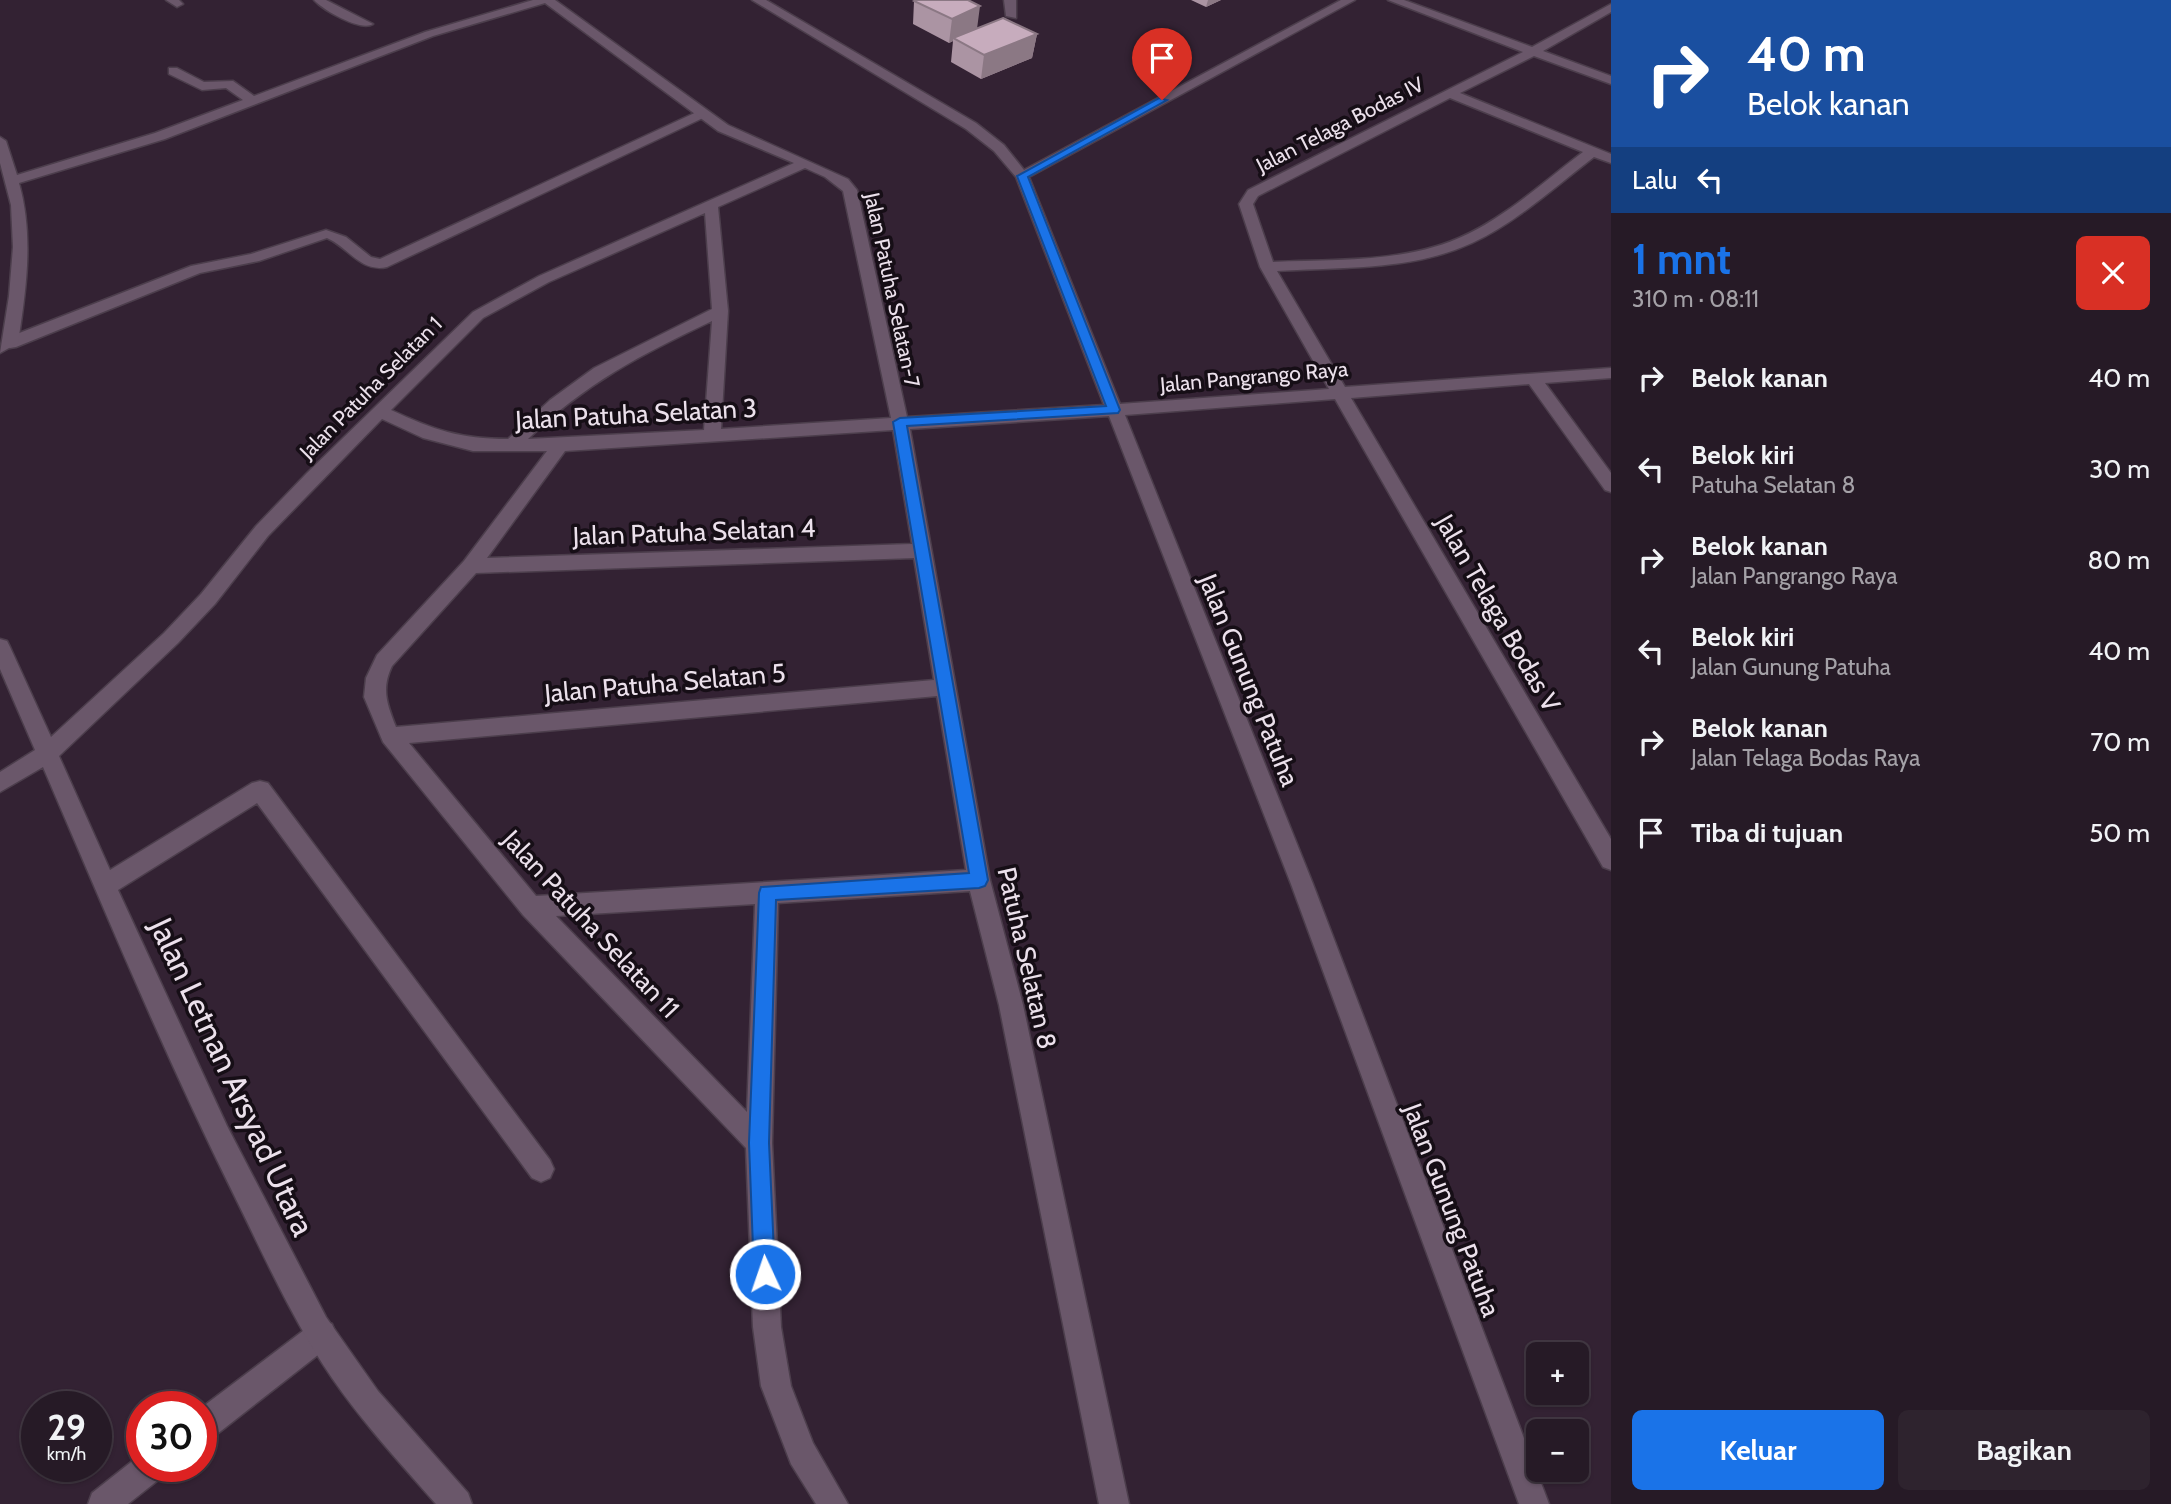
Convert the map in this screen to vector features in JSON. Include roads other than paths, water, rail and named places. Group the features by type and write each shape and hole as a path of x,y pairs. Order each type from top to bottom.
{"street":[{"path":"320,0 327,7 367,24"},
{"path":"12,181 160,136 429,34 546,0"},
{"name":"Jalan Patuha Selatan-7","path":"546,0 723,128 838,178 850,190 900,422"},
{"name":"Jalan Gunung Patuha","path":"758,0 971,126 999,148 1022,176 1302,884 1534,1504"},
{"path":"1010,0 1012,16"},
{"path":"1022,176 1349,0"},
{"path":"1394,0 1611,80"},
{"name":"Jalan Telaga Bodas IV","path":"1339,391 1267,267 1247,209 1249,197 1609,10"},
{"path":"173,71 202,86 229,84 254,102"},
{"path":"1448,93 1611,159"},
{"path":"5,345 196,269 254,258 326,234 336,236 365,261 382,264 701,114"},
{"path":"0,141 19,214 20,243 16,313 5,345"},
{"path":"1267,267 1411,257 1447,248 1494,223 1593,151"},
{"name":"Jalan Patuha Selatan 1","path":"0,783 48,753 171,638 208,599 262,531 471,321 509,296 804,163"},
{"path":"711,204 720,311 712,433"},
{"path":"511,446 564,397 596,376 645,347 720,311"},
{"name":"Jalan Pangrango Raya","path":"900,422 1114,410 1339,391 1611,373"},
{"path":"1533,379 1611,486"},
{"name":"Jalan Telaga Bodas V","path":"1339,391 1611,860"},
{"name":"Jalan Patuha Selatan 3","path":"381,412 450,441 473,445 511,446 900,422"},
{"name":"Patuha Selatan 8","path":"900,422 920,551 979,880 1014,1018 1114,1504"},
{"name":"Jalan Patuha Selatan 11","path":"560,445 471,566 384,661 379,670 374,697 390,736 531,907 759,1143"},
{"name":"Jalan Patuha Selatan 4","path":"471,566 920,551"},
{"name":"Jalan Letnan Arsyad Utara","path":"0,647 221,1143 322,1334 341,1366 384,1421 457,1504"},
{"name":"Jalan Patuha Selatan 5","path":"390,736 946,687"},
{"path":"106,885 260,790 541,1169"},
{"path":"531,907 979,880"},
{"path":"767,893 759,1143 767,1327 776,1386 802,1453 834,1504"},
{"path":"217,1415 322,1334"},
{"path":"103,1504 131,1482"}]}
